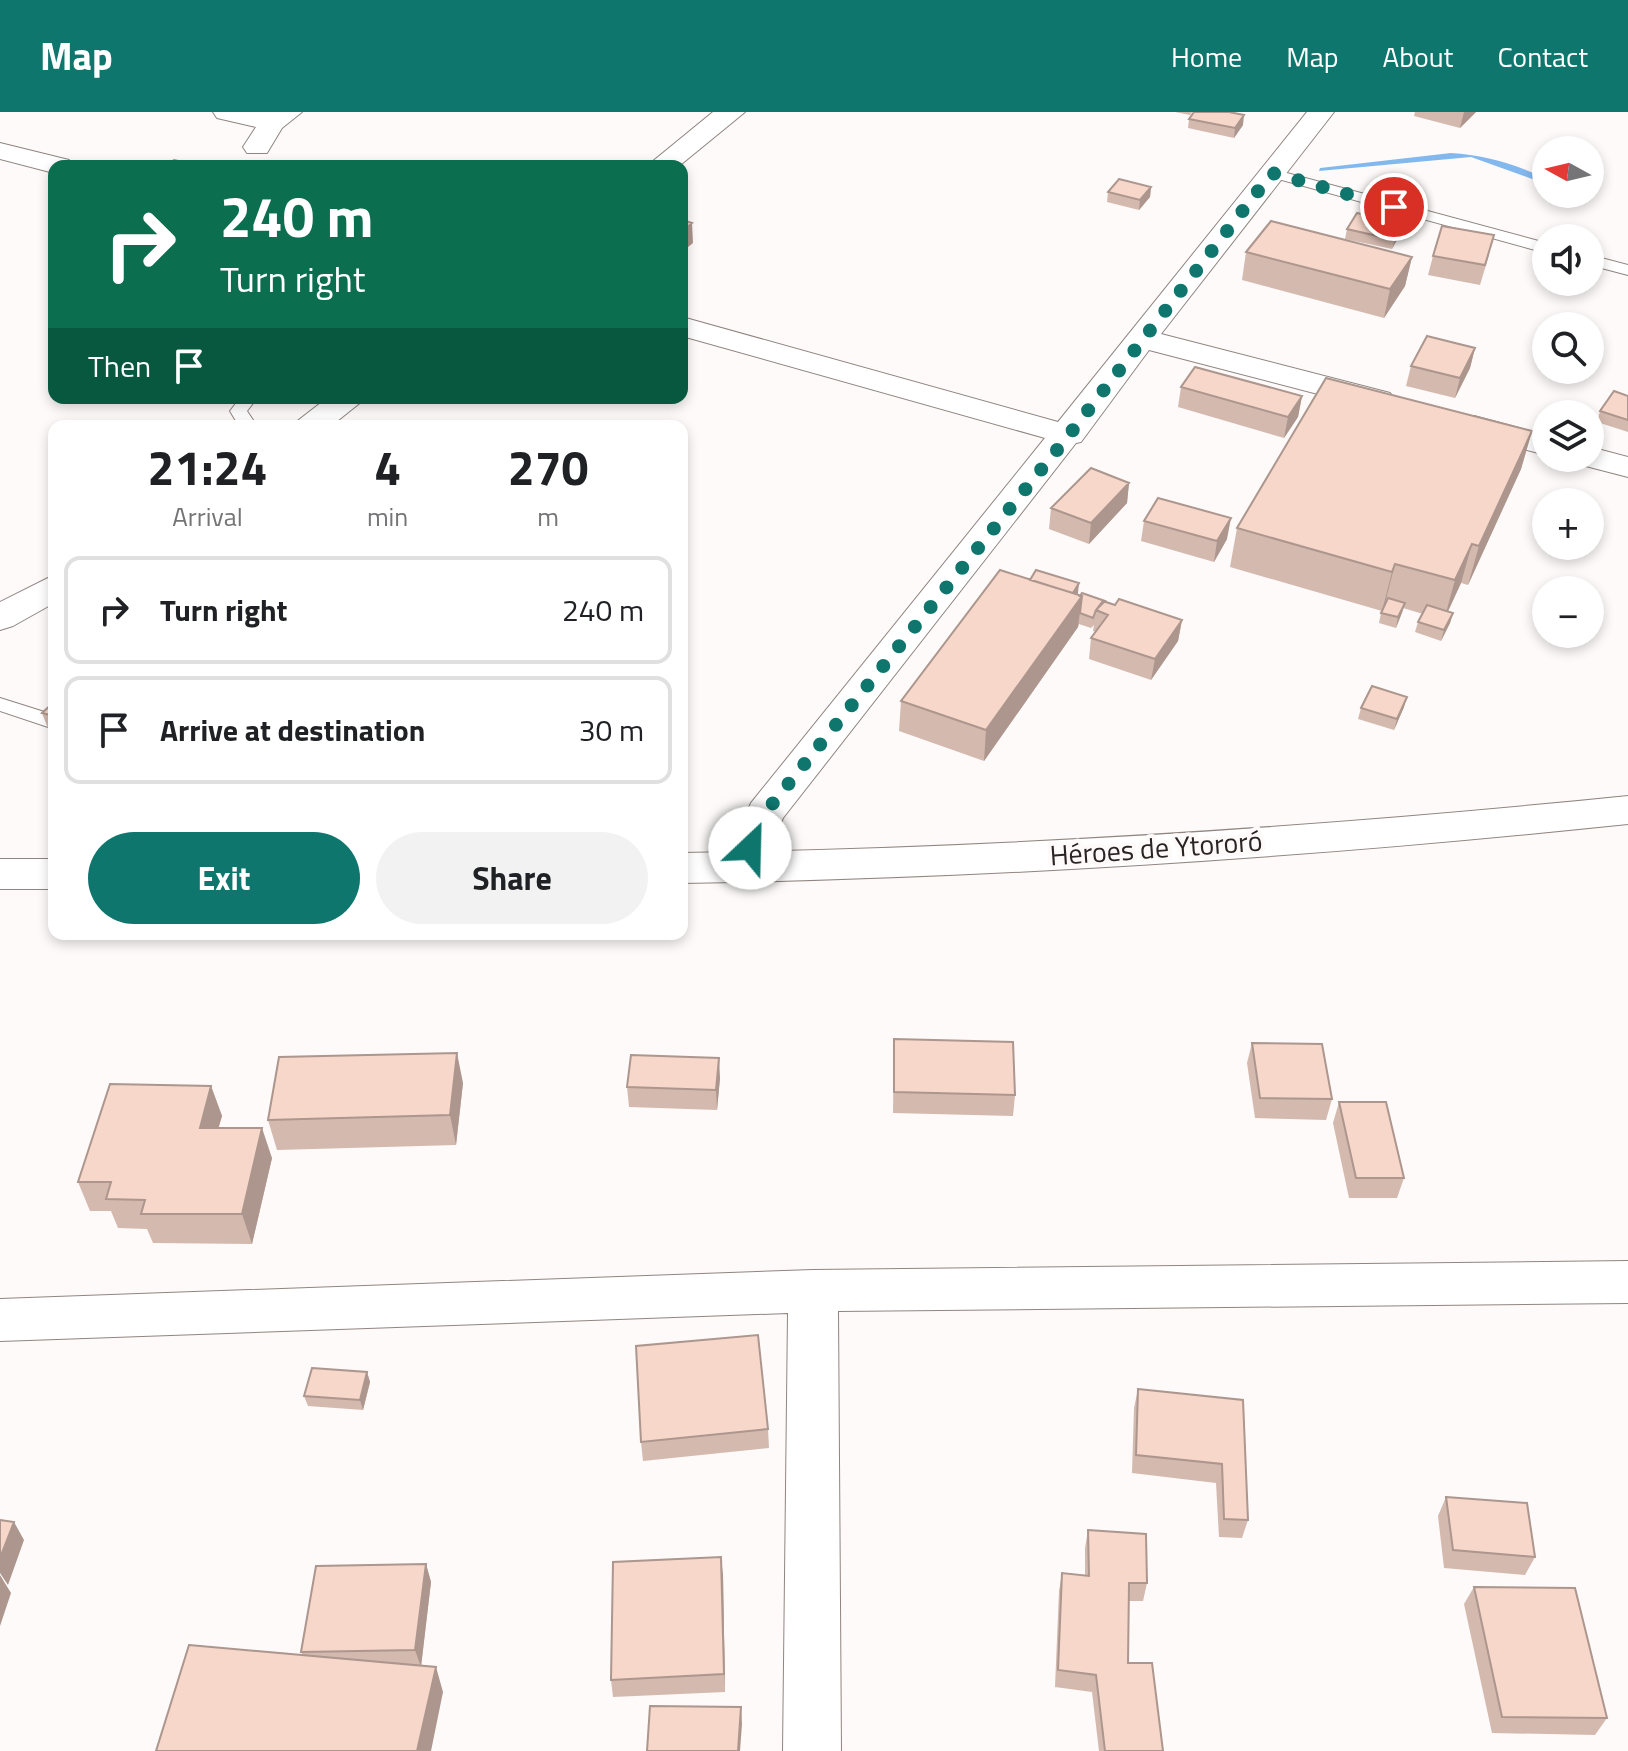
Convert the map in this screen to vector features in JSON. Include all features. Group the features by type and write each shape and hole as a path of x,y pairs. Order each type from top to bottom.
{"main road":[{"path":"669,160 731,112"},
{"path":"317,420 340,404"},
{"path":"0,618 48,590"},
{"name":"Héroes de Ytororó","path":"688,868 1081,854 1449,829 1628,810"},
{"path":"0,874 48,874"}],"street":[{"path":"226,112 281,117"},
{"path":"743,867 765,813 1069,435 1321,112"},
{"path":"257,147 281,117"},
{"path":"0,151 48,163"},
{"path":"688,328 1069,435"},
{"path":"1142,339 1532,441"},
{"path":"1604,461 1628,467"},
{"path":"0,1320 813,1291 1628,1282"},
{"path":"812,1751 813,1291"}],"lane":[{"path":"1272,173 1532,244"},
{"path":"1604,264 1628,270"},
{"path":"0,704 48,716"}],"water":[{"path":"1451,153 1488,158 1511,165 1532,173 1532,179 1471,157 1319,171 1320,168"}],"building":[{"path":"1194,112 1244,115 1235,128 1189,119"},
{"path":"1119,179 1151,187 1140,200 1108,192"},
{"path":"1357,213 1403,223 1395,240 1347,229"},
{"path":"1271,221 1412,257 1390,289 1246,252"},
{"path":"1442,226 1494,235 1485,265 1433,256"},
{"path":"1427,336 1475,348 1460,378 1411,366"},
{"path":"1195,367 1302,396 1288,417 1181,387"},
{"path":"1326,378 1532,431 1479,546 1472,544 1455,580 1395,564 1392,572 1237,528"},
{"path":"1614,391 1628,396 1628,420 1604,412 1604,405"},
{"path":"1091,468 1129,483 1091,523 1051,508"},
{"path":"1158,498 1231,518 1217,541 1144,521"},
{"path":"1000,570 1082,596 986,730 901,701"},
{"path":"1036,570 1079,583 1073,593 1030,580"},
{"path":"1082,593 1105,601 1093,618 1080,613"},
{"path":"1388,598 1405,603 1398,617 1381,613"},
{"path":"1119,599 1182,620 1155,659 1091,638 1108,615 1096,610 1103,601 1115,605"},
{"path":"1427,605 1453,613 1444,630 1418,622"},
{"path":"1372,686 1407,697 1397,719 1361,708"},
{"path":"894,1039 1013,1042 1015,1095 894,1092"},
{"path":"1252,1043 1322,1044 1332,1099 1260,1098"},
{"path":"457,1053 450,1115 268,1120 279,1057"},
{"path":"631,1055 719,1058 716,1090 627,1087"},
{"path":"110,1084 211,1086 200,1128 262,1128 242,1214 141,1214 145,1200 106,1199 111,1182 78,1182"},
{"path":"1339,1102 1386,1102 1404,1178 1356,1178"},
{"path":"758,1335 768,1429 641,1442 636,1346"},
{"path":"312,1368 367,1372 360,1400 304,1396"},
{"path":"1138,1389 1243,1400 1248,1520 1224,1519 1222,1464 1136,1455"},
{"path":"1446,1497 1527,1503 1535,1557 1453,1550"},
{"path":"0,1520 14,1522 0,1558"},
{"path":"1088,1530 1146,1534 1147,1583 1129,1583 1128,1663 1152,1663 1163,1751 1105,1751 1096,1675 1058,1670 1062,1573 1089,1576"},
{"path":"721,1557 724,1674 611,1680 613,1562"},
{"path":"426,1564 415,1650 301,1652 316,1566"},
{"path":"1474,1587 1575,1588 1607,1718 1502,1717"},
{"path":"189,1645 436,1667 417,1751 156,1751"},
{"path":"650,1706 741,1707 738,1751 647,1751"}],"route":[{"path":"750,848 765,813 1069,435 1272,173 1394,207"}]}
